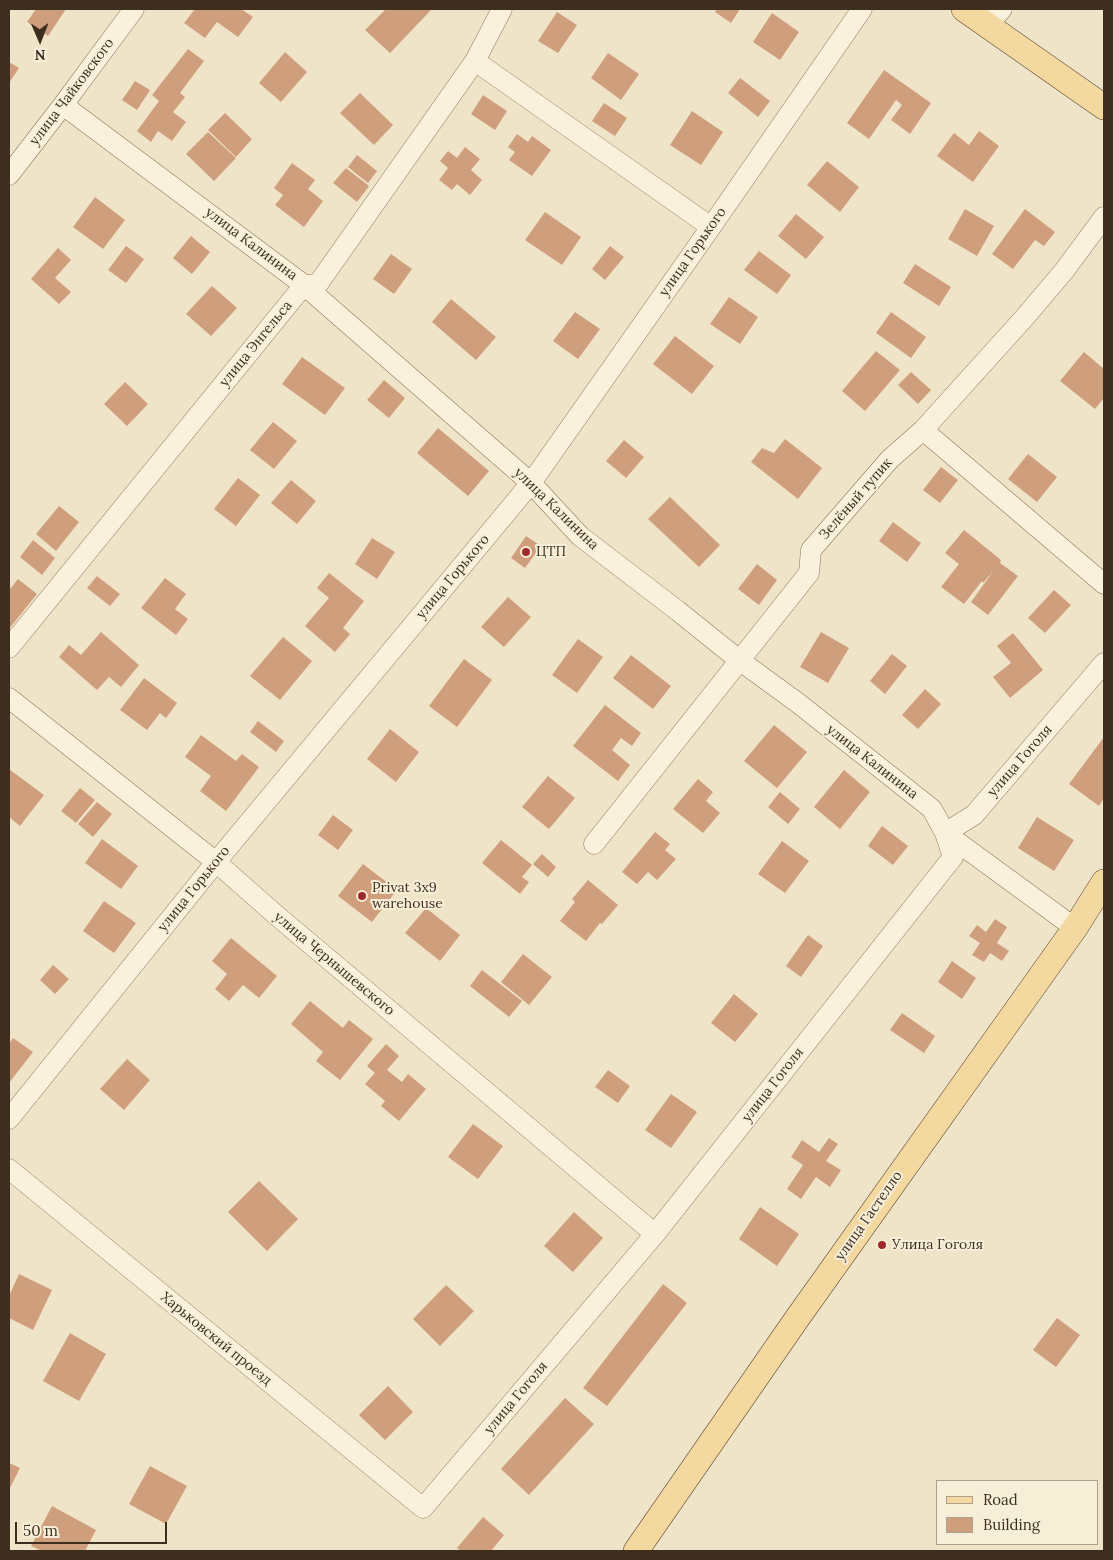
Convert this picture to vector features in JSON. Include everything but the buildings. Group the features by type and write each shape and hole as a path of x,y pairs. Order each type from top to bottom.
{"main road":[{"path":"964,9 995,17 1104,107"},
{"name":"улица Гастелло","path":"636,1551 801,1312 1075,928 1104,882"}],"street":[{"name":"улица Чайковского","path":"9,175 134,9"},
{"name":"улица Энгельса","path":"9,648 304,285 318,284 475,61 502,9"},
{"name":"улица Горького","path":"9,1119 216,862 531,483 862,9"},
{"path":"475,61 711,227"},
{"name":"улица Калинина","path":"63,104 304,285 531,483 580,536 739,660 798,703 932,809 945,833 1075,928"},
{"name":"Зелёный тупик","path":"594,844 809,573 811,550 890,459 923,430 1064,271 1104,217"},
{"path":"923,430 1104,584"},
{"name":"улица Гоголя","path":"423,1508 655,1234 953,857 945,833 974,815 1104,664"},
{"name":"улица Чернышевского","path":"9,698 216,862 276,915 655,1234"},
{"name":"Харьковский проезд","path":"9,1169 423,1508"}],"place":[{"name":"ЦТП","path":"526,552"},
{"name":"Privat 3x9 warehouse","path":"362,896"},
{"name":"Улица Гоголя","path":"882,1245"}]}
